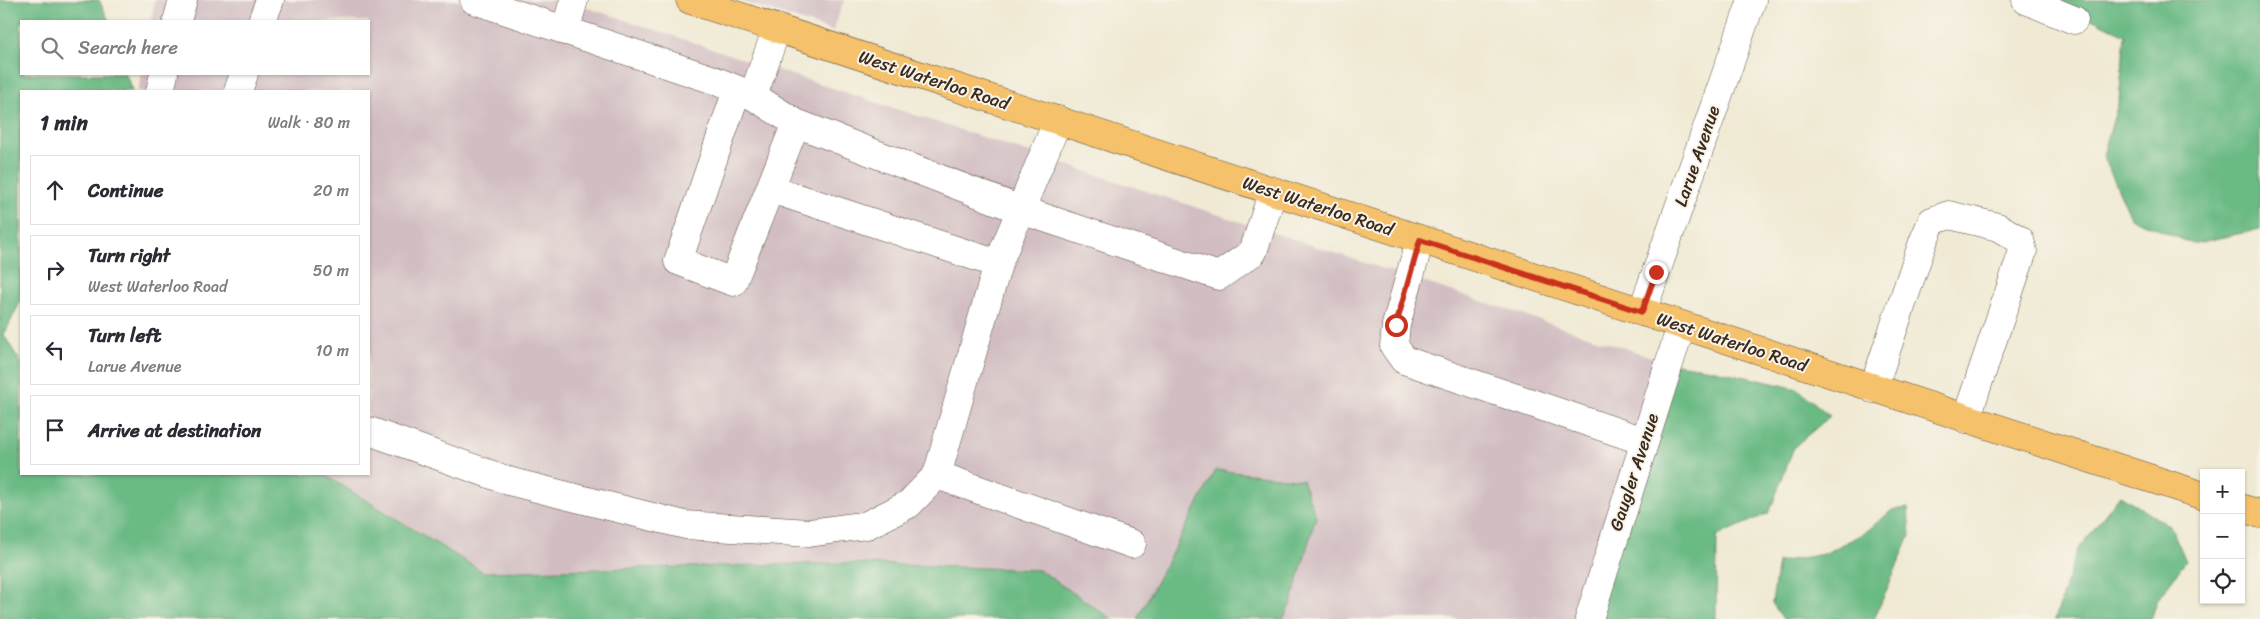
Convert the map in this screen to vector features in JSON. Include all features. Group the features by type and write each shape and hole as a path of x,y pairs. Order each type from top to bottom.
{"main road":[{"name":"West Waterloo Road","path":"704,2 777,28 1681,326 2200,495"},
{"path":"2245,509 2260,514"}],"street":[{"path":"178,20 183,0"},
{"path":"262,20 270,0"},
{"path":"474,0 711,79 745,93 796,123 1021,210 1219,276 1253,252 1273,191"},
{"path":"565,31 574,0"},
{"name":"Larue Avenue","path":"1642,312 1752,0"},
{"path":"2026,0 2074,20"},
{"path":"777,28 745,93 678,261 733,282 796,123"},
{"path":"160,90 164,75"},
{"path":"238,90 244,75"},
{"path":"370,431 512,482 685,525 809,533 867,525 909,504 936,475 998,264 1058,120"},
{"path":"771,189 998,264"},
{"path":"1873,388 1922,242 1932,221 1949,215 1998,227 2020,240 2023,250 1966,419"},
{"path":"1420,240 1396,325 1394,346 1404,360 1644,441"},
{"name":"Gaugler Avenue","path":"1589,619 1681,326"},
{"path":"936,475 1132,544"}],"shaded area":[{"path":"155,0 564,0 1670,363 1577,619 1112,619 1039,570 845,563 483,572 325,475 370,475 370,90 138,90 141,75 370,75 370,20 151,20"},
{"path":"739,0 844,0 833,31"}],"green space":[{"path":"0,0 99,0 109,20 20,20 20,75 126,75 132,90 20,90 20,302 4,335 20,361 20,475 325,475 483,572 845,563 1039,570 1112,619 0,619"},
{"path":"2051,0 2260,0 2260,229 2193,244 2131,218 2103,155 2119,100 2125,35"},
{"path":"1670,363 1711,369 1798,389 1830,416 1794,447 1769,513 1717,536 1716,619 1589,619"},
{"path":"1216,470 1302,480 1316,517 1291,603 1283,619 1137,619"},
{"path":"2120,495 2171,527 2186,561 2158,599 2151,619 2055,619 2077,551"},
{"path":"1908,508 1910,536 1874,619 1783,619 1772,603 1778,562 1824,554 1866,532 1892,510"}],"route":[{"path":"1396,325 1420,240 1642,312 1656,272"}]}
